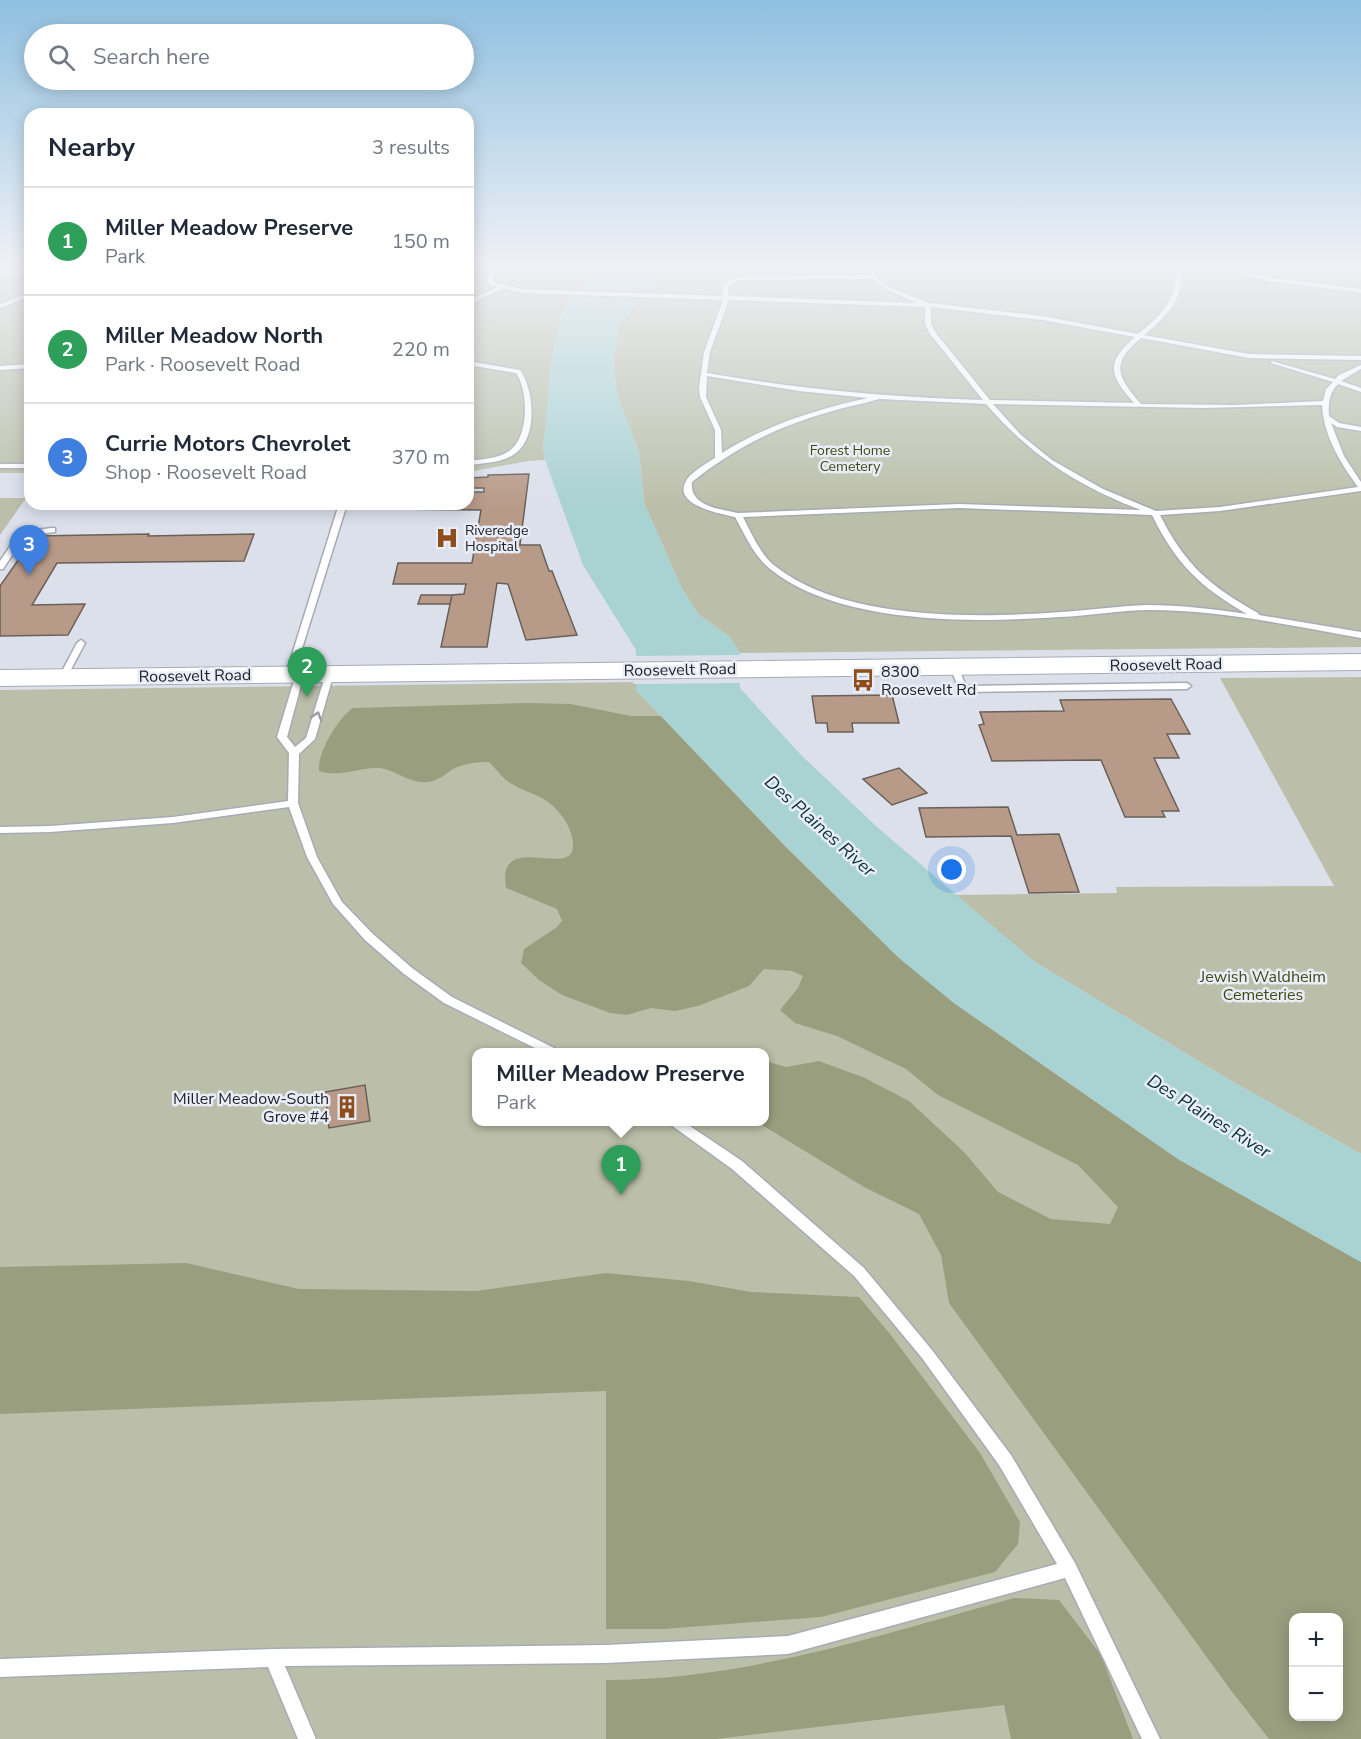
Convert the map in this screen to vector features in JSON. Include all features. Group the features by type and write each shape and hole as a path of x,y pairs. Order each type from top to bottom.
{"main road":[{"name":"Roosevelt Road","path":"0,678 1361,662"}],"lane":[{"path":"709,345 704,374 703,397 718,430 719,459"},
{"path":"943,345 1021,438 1061,469 1112,496 1155,513 1169,544 1191,571 1222,596 1260,618"},
{"path":"1129,345 1124,349 1115,367 1121,386 1139,405"},
{"path":"1191,345 1249,356 1336,380 1361,390"},
{"path":"1249,356 1361,358"},
{"path":"474,364 518,371 524,376 529,402 522,443 514,452 474,462"},
{"path":"0,368 24,366"},
{"path":"876,398 784,424 738,446 689,481 687,486 689,493 694,501 706,508 738,515 959,506 1155,513 1220,509 1361,488 1339,457 1326,417 1325,403 1336,380 1343,373 1361,367"},
{"path":"704,374 784,388 876,398 1139,405 1325,403"},
{"path":"1326,417 1337,424 1361,429"},
{"path":"0,466 24,466"},
{"path":"342,510 295,674 282,737 294,753 293,802 312,857 338,904 369,937 408,971 448,1000 542,1048"},
{"path":"738,515 765,561 775,570 816,594 859,607 919,613 1025,616 1162,608 1260,618 1361,635"},
{"path":"0,567 23,534 52,530"},
{"path":"63,677 81,643"},
{"path":"954,667 963,689 1187,686"},
{"path":"294,753 310,739 330,673"},
{"path":"0,830 50,829 173,820 293,802"},
{"path":"681,1126 737,1165 859,1272 927,1354 1005,1460 1069,1569 1151,1739"},
{"path":"0,1668 273,1658 606,1654 788,1645 1069,1569"},
{"path":"273,1658 307,1739"}],"green space":[{"path":"0,345 24,345 24,473 0,473"},
{"path":"474,345 557,345 543,447 545,460 474,471"},
{"name":"Forest Home Cemetery","path":"616,345 1361,345 1361,647 740,653 730,637 699,615 681,587 644,503 639,452 617,394 613,360"},
{"path":"0,498 24,498 24,501 0,535"},
{"name":"Jewish Waldheim Cemeteries","path":"1361,677 1361,1154 1233,1082 1035,962 954,895 1117,893 1116,887 1334,886 1220,678"},
{"path":"633,682 636,684 636,690 786,847 954,1003 1178,1159 1361,1262 1361,1739 0,1739 0,690"}],"shaded area":[{"path":"528,703 571,704 631,716 661,716 786,847 899,958 954,1003 1178,1159 1361,1262 1361,1739 1269,1739 1230,1689 949,1303 941,1255 919,1214 864,1187 764,1126 769,1126 769,1062 786,1067 819,1061 865,1078 909,1101 964,1152 998,1192 1051,1219 1110,1224 1118,1207 1078,1165 938,1095 906,1069 837,1036 795,1023 780,1010 798,988 803,976 792,971 764,969 749,986 698,1006 675,1011 651,1008 627,1015 610,1013 562,995 539,980 521,963 524,949 557,927 562,921 557,909 506,888 506,870 512,861 523,858 562,858 570,855 573,845 572,837 562,816 544,799 509,782 489,762 462,765 436,780 425,782 418,782 379,768 341,773 319,771 321,755 341,720 353,708"},
{"path":"186,1263 299,1289 476,1291 606,1273 689,1281 751,1292 859,1297 890,1334 980,1453 1020,1522 1018,1544 995,1572 821,1617 663,1629 606,1629 606,1391 0,1414 0,1267"},
{"path":"1014,1598 1059,1600 1101,1655 1133,1739 1011,1739 1004,1705 716,1739 606,1739 606,1680 658,1678 761,1664 863,1640"}],"water":[{"name":"Des Plaines River","path":"554,345 616,345 613,360 617,394 639,452 644,503 681,587 699,615 730,637 740,653 740,688 800,754 877,827 1035,962 1233,1082 1361,1154 1361,1262 1178,1159 954,1003 899,958 786,847 636,690 636,650 583,565 545,460 543,447"}],"pier":[{"path":"743,655 743,683 633,684 633,656"}],"building":[{"path":"529,474 520,545 540,545 577,635 526,640 508,584 497,583 487,647 441,647 452,595 464,594 466,584 393,584 398,563 472,563 481,510 474,510 474,492 484,492 484,488 474,488 474,478 488,477 488,475"},
{"path":"149,534 148,536 254,534 244,561 57,563 32,605 85,604 68,635 0,636 0,586 35,536"},
{"path":"421,595 452,595 450,604 418,604"},
{"path":"892,695 899,723 852,723 853,732 828,732 827,723 816,723 812,696"},
{"path":"1171,699 1190,734 1167,734 1179,758 1154,758 1179,811 1162,811 1165,817 1125,817 1101,760 992,761 979,725 984,724 980,712 1064,711 1060,700"},
{"path":"899,768 927,793 892,805 863,779"},
{"path":"1008,807 1017,835 1059,834 1079,892 1029,893 1011,836 926,837 919,808"},
{"name":"Miller Meadow-South Grove #4","path":"365,1085 370,1121 329,1128 325,1092"}],"place":[{"name":"Riveredge Hospital","path":"447,538"},
{"name":"Currie Motors Chevrolet","path":"29,575"},
{"name":"8300 Roosevelt Rd","path":"863,680"},
{"name":"Miller Meadow North","path":"307,697"},
{"name":"Miller Meadow-South Grove #4","path":"347,1107"},
{"name":"Miller Meadow Preserve","path":"621,1195"}]}
